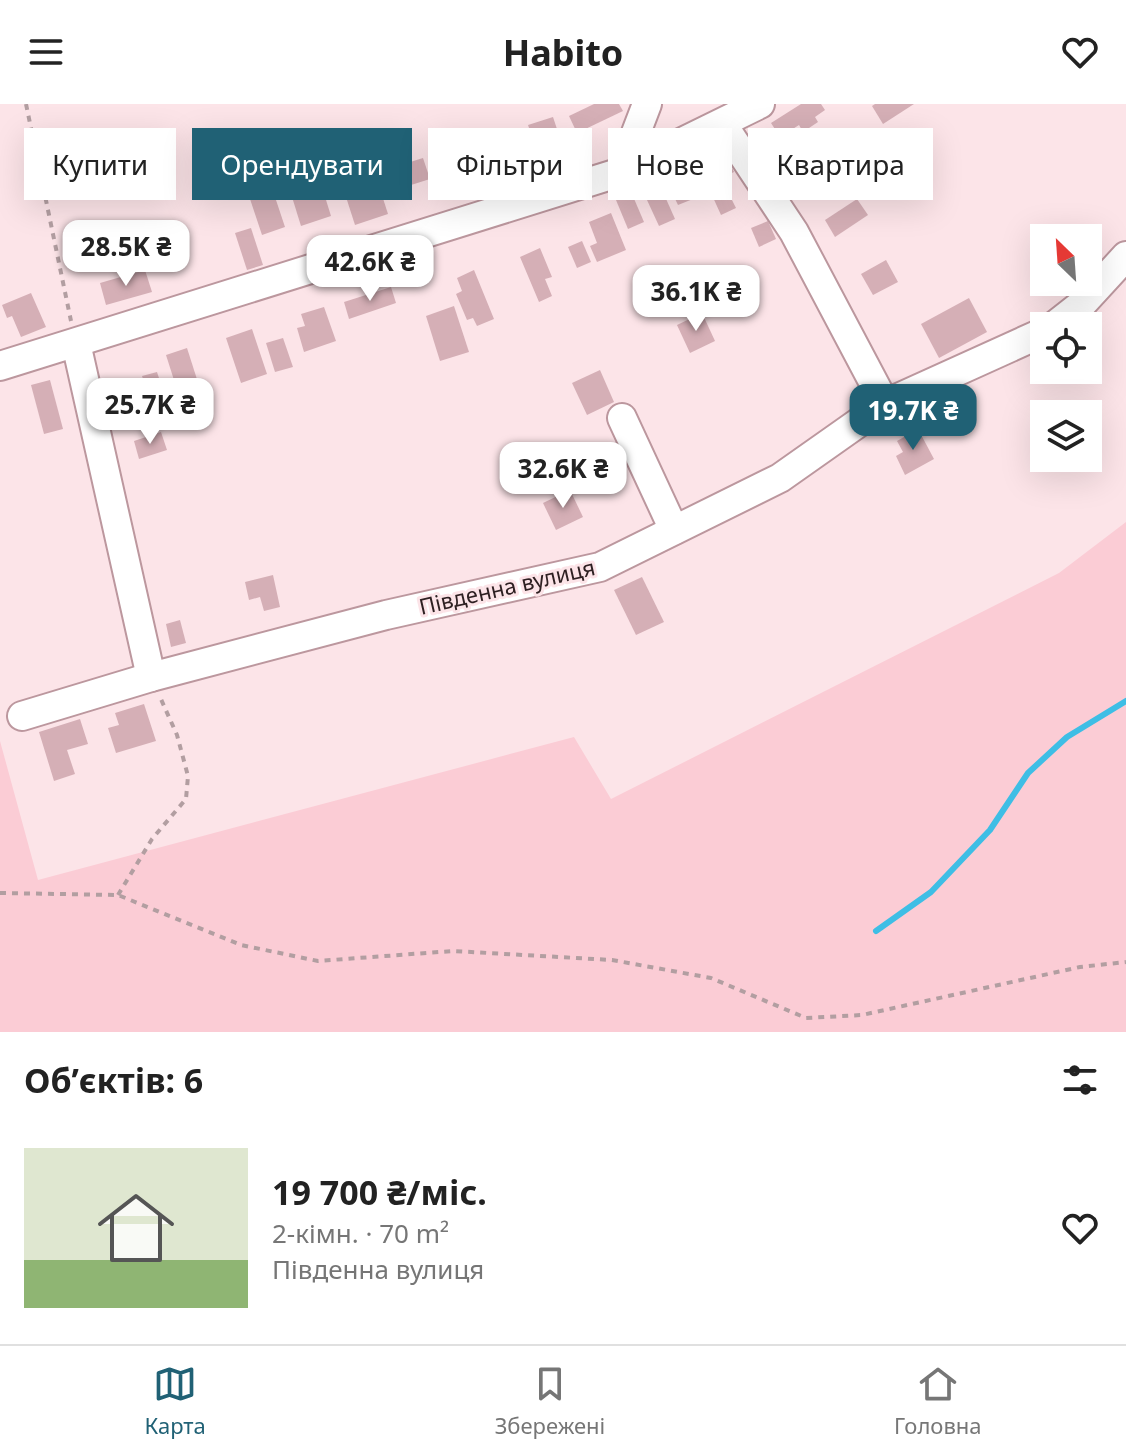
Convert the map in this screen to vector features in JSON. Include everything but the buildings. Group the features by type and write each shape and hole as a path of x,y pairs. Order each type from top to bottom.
{"street":[{"path":"638,128 647,104"},
{"path":"716,128 760,104"},
{"path":"723,125 794,232 885,404"},
{"path":"0,366 608,176"},
{"path":"1072,312 1126,256"},
{"name":"Південна вулиця","path":"22,716 151,677 386,615 600,567 780,478 885,404 1030,338"},
{"path":"76,343 151,677"},
{"path":"622,418 674,530"}],"path":[{"path":"26,104 76,343"},
{"path":"118,895 152,839 186,799 188,776 177,735 151,677"},
{"path":"0,893 118,895 241,945 318,961 453,951 612,960 711,978 806,1018 862,1015 1080,967 1126,962"}],"shaded area":[{"path":"1126,522 1126,1032 0,1032 0,741 38,880 574,737 611,799 1059,573"}],"waterway":[{"path":"876,931 931,892 990,830 1028,773 1067,737 1126,701"}]}
